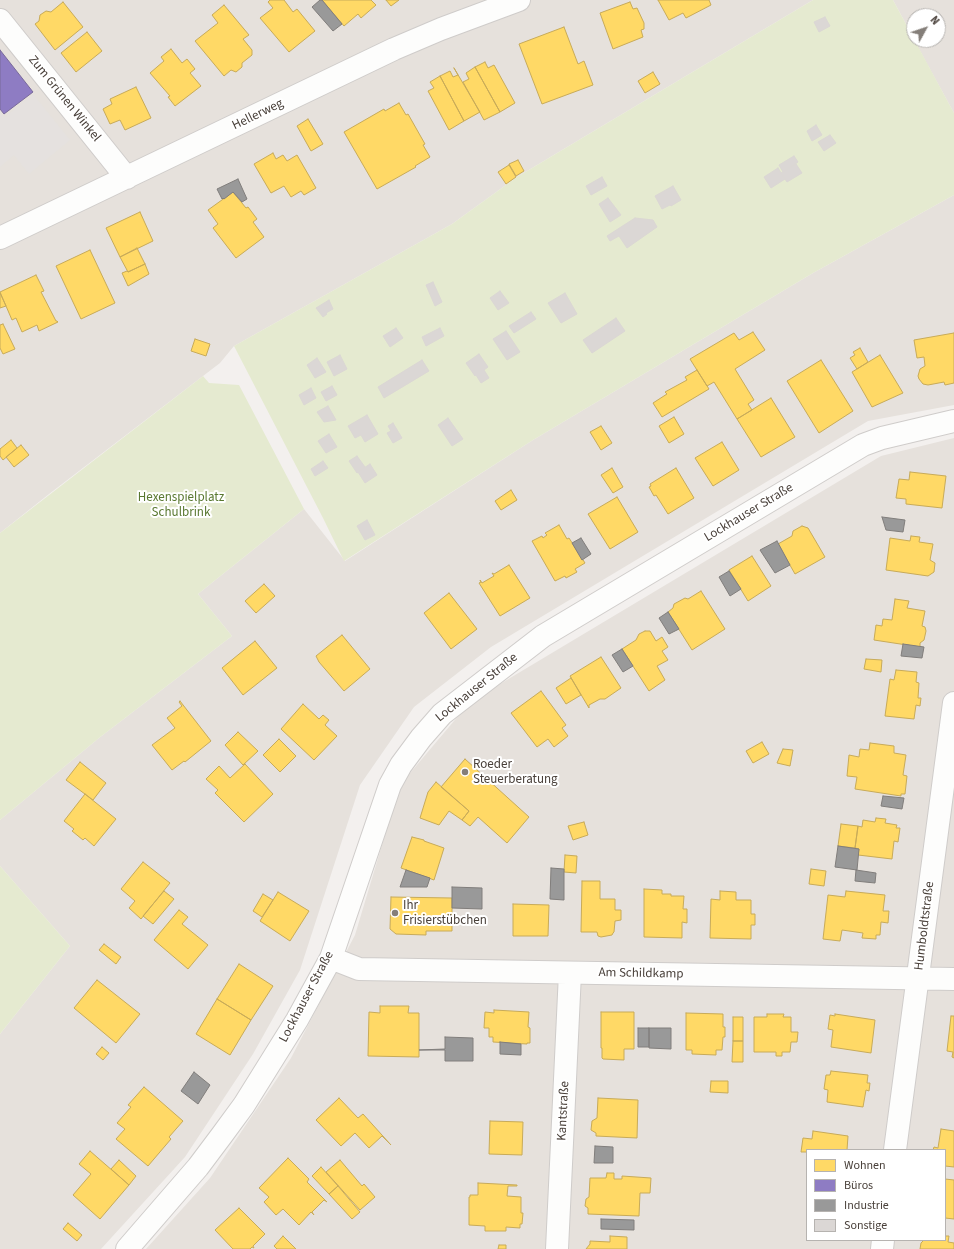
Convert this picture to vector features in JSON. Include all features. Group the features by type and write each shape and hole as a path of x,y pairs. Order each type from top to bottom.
{"street":[{"name":"Hellerweg","path":"0,238 394,49 441,29 519,0"},
{"name":"Zum Grünen Winkel","path":"0,20 127,178"},
{"name":"Lockhauser Straße","path":"127,1249 198,1167 244,1105 297,1020 331,958 390,785 401,765 421,738 442,714 543,636 863,446 882,438 954,421"},
{"name":"Humboldtstraße","path":"895,1149 954,703"},
{"name":"Am Schildkamp","path":"331,958 359,969 954,979"},
{"name":"Kantstraße","path":"557,1249 570,973"}],"shaded area":[{"path":"0,0 813,0 517,177 452,224 234,346 220,363 0,533"},
{"path":"893,0 954,0 954,113 918,48 946,48 946,8 906,8 906,24"},
{"path":"33,94 70,140 29,174 14,155 0,167 0,111 5,117"},
{"path":"954,195 954,405 868,421 491,647 414,707 360,785 300,970 253,1054 185,1157 101,1249 0,1249 0,1034 70,946 0,866 0,820 99,738 232,636 198,594 304,509 345,561 533,440 813,273"},
{"path":"954,438 954,1249 146,1249 210,1178 291,1058 355,935 400,785 470,702 881,456"}],"green space":[{"path":"813,0 893,0 906,24 906,48 919,48 954,113 954,195 813,273 533,440 344,561 234,346 452,224 517,177"},
{"name":"Hexenspielplatz Schulbrink","path":"203,376 209,383 239,385 304,509 198,594 232,636 99,738 0,820 0,533"},
{"path":"0,866 70,946 0,1034"}],"building: Wohnen":[{"path":"270,0 284,0 293,12 297,9 315,31 289,52 260,18 273,8 268,2"},
{"path":"322,0 371,0 376,5 361,18 358,14 344,26"},
{"path":"386,0 399,0 391,6"},
{"path":"658,0 709,0 711,5 686,18 683,13 669,20"},
{"path":"63,2 83,27 55,50 35,24 39,21 40,15 46,11 51,12"},
{"path":"630,2 633,9 637,8 644,23 644,29 641,30 643,37 613,49 600,13"},
{"path":"224,5 249,35 243,39 252,50 252,55 242,63 242,67 236,72 231,70 224,76 195,41 218,23 212,15"},
{"path":"564,27 578,64 584,61 593,85 542,104 519,44"},
{"path":"87,32 102,51 76,72 61,53"},
{"path":"171,49 182,63 187,59 195,69 190,73 201,86 175,106 168,97 170,96 150,73 164,61 161,57"},
{"path":"485,62 488,68 494,65 515,103 500,112 475,67"},
{"path":"475,67 500,112 484,120 463,82 469,79 466,73"},
{"path":"454,68 480,112 464,121 440,76 450,71 453,77 458,75"},
{"path":"653,72 660,84 645,93 638,81"},
{"path":"440,76 464,121 449,130 428,91 434,88 430,82"},
{"path":"136,87 151,118 125,130 120,120 110,124 103,109 112,104 110,99"},
{"path":"399,103 406,115 408,114 425,144 423,145 430,157 415,166 416,167 377,189 344,132 384,109 385,111"},
{"path":"308,119 323,144 311,151 297,126"},
{"path":"273,153 276,159 283,155 287,161 297,155 316,188 304,195 301,191 291,197 284,186 271,193 254,164"},
{"path":"518,160 524,171 516,176 509,164"},
{"path":"509,165 516,177 506,184 498,172"},
{"path":"233,192 246,208 248,207 257,219 253,222 264,237 236,258 213,228 218,224 208,210"},
{"path":"140,212 153,241 120,257 106,228"},
{"path":"137,248 145,264 128,272 120,257"},
{"path":"90,250 115,303 81,319 56,266"},
{"path":"145,264 149,274 128,286 122,273 128,272"},
{"path":"36,275 44,291 41,292 56,321 58,322 39,331 37,325 22,332 16,318 12,320 0,292"},
{"path":"0,293 6,306 0,308"},
{"path":"3,324 15,349 3,354 0,348 0,325"},
{"path":"753,332 765,350 735,369 754,400 748,404 752,410 737,419 714,382 707,386 690,359 734,333 739,340"},
{"path":"954,333 954,383 945,385 944,382 928,385 923,384 918,376 920,369 925,366 924,357 917,358 914,340"},
{"path":"195,339 210,344 206,356 191,351"},
{"path":"860,348 868,362 857,369 850,358 855,355 853,352"},
{"path":"880,355 903,393 872,407 852,372"},
{"path":"821,360 853,411 819,433 787,381"},
{"path":"697,370 709,389 662,417 653,403 667,394 665,392 687,380 685,377"},
{"path":"771,398 795,437 761,457 737,419"},
{"path":"674,417 684,434 669,443 659,426"},
{"path":"601,426 612,443 601,450 590,432"},
{"path":"11,440 17,448 3,460 0,456 0,449"},
{"path":"722,442 739,470 713,486 695,458"},
{"path":"21,445 29,455 14,467 6,457"},
{"path":"612,468 623,487 613,493 601,475"},
{"path":"676,468 694,498 668,514 649,487 651,486 650,484"},
{"path":"910,472 946,476 942,508 906,504 906,499 896,498 899,479 909,480"},
{"path":"511,490 517,500 501,510 495,501"},
{"path":"617,497 638,532 610,549 588,514"},
{"path":"559,525 567,539 569,538 585,563 575,569 577,572 566,578 565,576 555,581 532,541 542,536 543,538 547,535 545,533"},
{"path":"802,526 808,528 825,557 795,574 778,544 792,536 793,531"},
{"path":"911,536 920,537 919,542 933,544 930,560 935,563 934,572 928,576 886,570 890,538 910,541"},
{"path":"752,556 771,586 748,601 729,570"},
{"path":"509,565 530,598 500,616 479,583 481,582 480,580 482,583 494,576 492,573 494,574"},
{"path":"264,584 275,596 256,613 245,601"},
{"path":"701,591 725,629 692,650 668,612 673,608 674,604 685,598 688,599"},
{"path":"449,593 477,629 451,649 424,613"},
{"path":"895,599 909,601 907,608 925,611 922,626 925,627 926,631 924,640 920,643 920,647 874,640 876,625 882,626 883,619 892,620"},
{"path":"645,631 650,631 656,641 662,637 668,647 662,651 668,660 657,666 665,680 649,691 622,649 636,640 639,634"},
{"path":"342,635 370,669 344,691 319,662 316,656"},
{"path":"255,641 277,668 243,695 222,668"},
{"path":"601,657 621,688 605,699 600,699 589,705 589,708 570,676"},
{"path":"866,659 882,660 881,672 864,669"},
{"path":"896,670 917,672 916,682 919,683 918,698 921,698 920,706 916,705 914,719 885,716 890,679 894,680"},
{"path":"571,678 581,695 566,704 556,688"},
{"path":"541,691 566,725 562,728 568,736 554,747 548,739 537,747 511,713"},
{"path":"180,701 211,741 185,762 184,761 172,770 152,745 175,728 167,718 182,706 179,702"},
{"path":"303,704 319,719 323,715 329,720 325,725 337,736 314,760 281,729"},
{"path":"238,732 258,751 243,765 225,745"},
{"path":"279,739 296,756 280,772 263,755"},
{"path":"762,742 769,754 753,763 746,751"},
{"path":"870,743 894,746 894,753 906,755 903,775 907,776 905,794 901,794 901,796 855,789 857,777 847,776 849,755 859,757 860,749 869,750"},
{"path":"783,749 793,750 790,766 777,763"},
{"path":"465,759 529,817 507,843 478,817 470,826 462,820 469,811 441,787"},
{"path":"80,762 106,783 93,800 66,780"},
{"path":"245,764 273,794 244,822 215,793 218,790 206,779 219,766 230,778"},
{"path":"436,782 469,811 462,820 449,811 439,825 420,818 428,792"},
{"path":"85,794 116,819 94,846 85,838 83,840 72,831 74,829 64,821"},
{"path":"876,818 886,819 885,823 897,825 896,828 900,828 898,842 894,841 892,859 858,855 859,849 855,848 858,826 862,827 863,820 875,822"},
{"path":"584,822 588,835 573,840 568,826"},
{"path":"841,824 858,826 855,848 838,846"},
{"path":"412,837 444,848 434,880 401,868"},
{"path":"565,855 577,856 576,873 564,872"},
{"path":"143,862 170,883 141,919 129,908 135,901 121,889"},
{"path":"811,869 826,871 824,886 809,884"},
{"path":"582,881 600,881 600,899 615,899 615,910 621,910 621,920 615,921 614,932 612,935 601,937 598,936 597,932 581,932"},
{"path":"644,889 662,890 662,894 671,894 671,896 684,896 683,909 687,909 687,923 682,922 682,938 644,937"},
{"path":"164,891 174,899 153,924 143,916"},
{"path":"720,891 736,892 736,900 751,900 751,914 755,914 755,925 751,925 751,939 710,938 711,899 720,900"},
{"path":"846,891 885,895 883,911 889,911 888,923 881,922 880,935 876,935 876,939 862,938 863,933 842,930 840,941 823,939 828,895 845,897"},
{"path":"278,892 309,911 290,941 260,921"},
{"path":"263,894 273,900 262,917 253,911"},
{"path":"391,897 452,898 452,931 426,931 426,935 396,934 390,929"},
{"path":"513,904 549,905 548,936 513,936"},
{"path":"179,910 188,917 182,924 208,945 188,969 154,940"},
{"path":"104,944 121,957 116,964 99,950"},
{"path":"239,964 273,986 251,1020 217,999"},
{"path":"97,980 140,1014 116,1043 74,1008"},
{"path":"217,999 251,1020 230,1055 196,1034"},
{"path":"380,1006 409,1006 408,1013 419,1013 419,1057 368,1056 369,1012 380,1013"},
{"path":"494,1010 529,1012 528,1027 530,1028 530,1043 493,1042 493,1037 489,1037 489,1028 484,1028 485,1012 494,1013"},
{"path":"601,1012 634,1012 634,1049 624,1049 624,1060 602,1058"},
{"path":"686,1013 723,1014 725,1037 723,1037 722,1050 716,1050 716,1055 692,1054 692,1050 686,1050"},
{"path":"767,1014 784,1014 783,1017 791,1017 791,1032 798,1032 797,1042 791,1042 790,1052 782,1052 782,1056 776,1056 776,1052 754,1052 754,1017 767,1017"},
{"path":"835,1014 875,1020 871,1053 831,1047 833,1030 828,1029 830,1015 835,1016"},
{"path":"951,1016 954,1016 954,1058 952,1057 953,1052 947,1051"},
{"path":"733,1017 743,1017 743,1041 733,1041"},
{"path":"733,1041 743,1041 743,1062 732,1062"},
{"path":"102,1047 109,1053 103,1060 96,1054"},
{"path":"831,1071 868,1075 867,1083 870,1083 869,1091 866,1090 863,1107 827,1102 828,1090 824,1089 826,1075 830,1075"},
{"path":"711,1081 728,1081 728,1093 710,1092"},
{"path":"144,1087 183,1121 169,1137 171,1139 148,1166 116,1139 125,1129 117,1123 131,1107 128,1105"},
{"path":"339,1098 358,1118 363,1114 391,1145 382,1136 369,1148 355,1133 341,1146 316,1120"},
{"path":"598,1098 638,1100 637,1138 596,1136 596,1133 591,1130 592,1121 597,1118"},
{"path":"490,1121 523,1122 522,1155 489,1154"},
{"path":"941,1129 954,1131 954,1167 946,1166 946,1149 933,1149 934,1147 938,1148"},
{"path":"813,1131 848,1136 847,1149 806,1149 806,1152 801,1152 803,1138 812,1139"},
{"path":"90,1151 129,1185 100,1219 73,1195 91,1174 79,1164"},
{"path":"288,1158 309,1179 307,1182 327,1202 324,1200 312,1212 314,1215 311,1212 299,1225 283,1209 276,1215 264,1202 269,1197 259,1188"},
{"path":"119,1160 136,1176 129,1185 111,1169"},
{"path":"340,1160 362,1186 364,1184 375,1197 360,1210 326,1172"},
{"path":"321,1167 338,1186 329,1194 312,1176"},
{"path":"607,1173 614,1173 614,1179 622,1179 622,1176 651,1178 650,1193 640,1193 639,1216 588,1214 588,1208 585,1206 586,1199 589,1197 590,1178 606,1178"},
{"path":"946,1179 954,1180 954,1219 946,1218"},
{"path":"478,1183 517,1185 508,1186 507,1196 521,1197 521,1213 523,1213 520,1228 506,1227 506,1231 485,1231 485,1226 469,1225 469,1197 470,1195 478,1195"},
{"path":"338,1186 360,1212 352,1219 329,1194"},
{"path":"239,1208 265,1234 253,1246 254,1248 233,1249 215,1230"},
{"path":"68,1223 82,1235 77,1241 63,1229"},
{"path":"283,1236 296,1249 277,1249 274,1246"},
{"path":"610,1236 627,1237 627,1249 586,1249 590,1244 590,1241 610,1242"},
{"path":"946,1236 949,1236 948,1242 954,1243 954,1249 920,1249 923,1241 946,1241"},
{"path":"499,1245 506,1245 506,1249 498,1249"}],"building: Büros":[{"path":"0,50 33,92 4,114 0,109"}],"building: Industrie":[{"path":"322,0 342,24 333,31 312,7"},
{"path":"238,179 247,199 242,202 233,192 222,199 217,189"},
{"path":"882,517 905,520 903,532 886,530"},
{"path":"581,538 591,554 582,560 572,543"},
{"path":"777,541 790,565 775,573 760,550"},
{"path":"729,571 741,589 730,596 719,577"},
{"path":"668,612 679,629 669,634 659,618"},
{"path":"903,644 924,647 922,658 901,656"},
{"path":"622,649 633,666 623,672 612,655"},
{"path":"883,796 904,798 902,809 881,806"},
{"path":"838,846 859,849 857,870 835,867"},
{"path":"551,868 564,869 564,900 550,899"},
{"path":"406,870 430,878 427,887 400,887"},
{"path":"856,870 876,873 875,883 855,881"},
{"path":"452,887 482,888 482,909 452,908"},
{"path":"638,1028 649,1028 649,1047 638,1047"},
{"path":"649,1028 671,1028 671,1049 649,1048"},
{"path":"445,1037 473,1038 473,1061 445,1061 445,1050 419,1050 445,1049"},
{"path":"500,1042 521,1044 521,1055 500,1054"},
{"path":"194,1072 210,1085 198,1104 181,1091"},
{"path":"595,1146 613,1147 613,1163 594,1163"},
{"path":"601,1219 634,1220 634,1230 601,1229"}],"building: Sonstige":[{"path":"825,17 830,26 819,32 814,22"},
{"path":"816,125 822,135 812,141 807,131"},
{"path":"830,135 836,143 824,151 818,142"},
{"path":"794,156 798,162 783,172 779,165"},
{"path":"796,164 802,173 787,182 781,173"},
{"path":"778,168 785,179 771,188 764,177"},
{"path":"602,177 607,186 591,195 586,186"},
{"path":"673,186 681,200 662,209 655,196"},
{"path":"608,198 621,215 610,222 599,204"},
{"path":"635,218 653,220 657,227 627,248 619,236 610,241 607,236"},
{"path":"433,282 442,302 435,306 426,285"},
{"path":"500,291 509,303 498,310 490,298"},
{"path":"565,293 577,314 561,323 548,303"},
{"path":"329,300 333,309 326,313 327,314 323,317 316,308"},
{"path":"531,312 536,319 514,333 509,326"},
{"path":"616,318 625,331 592,353 583,340"},
{"path":"396,328 403,338 390,347 383,336"},
{"path":"440,328 444,336 426,346 422,337"},
{"path":"506,331 520,352 507,360 493,339"},
{"path":"479,354 488,367 484,370 489,378 481,383 466,363"},
{"path":"340,355 347,369 334,376 327,362"},
{"path":"317,358 326,372 315,378 307,365"},
{"path":"422,360 429,371 384,398 378,387"},
{"path":"332,386 337,395 326,401 321,392"},
{"path":"311,388 316,398 304,405 299,395"},
{"path":"328,406 336,420 324,422 317,412"},
{"path":"367,415 378,434 365,442 361,435 355,438 348,426"},
{"path":"448,418 463,439 452,446 438,425"},
{"path":"393,423 402,438 393,443 387,433 391,431 388,426"},
{"path":"329,434 337,447 326,453 318,441"},
{"path":"357,456 365,467 357,473 349,461"},
{"path":"323,461 328,468 315,476 311,469"},
{"path":"370,464 377,475 365,483 358,472"},
{"path":"367,520 375,535 365,540 357,526"}],"place":[{"name":"Roeder Steuerberatung","path":"465,772"},
{"name":"Ihr Frisierstübchen","path":"395,913"}]}
